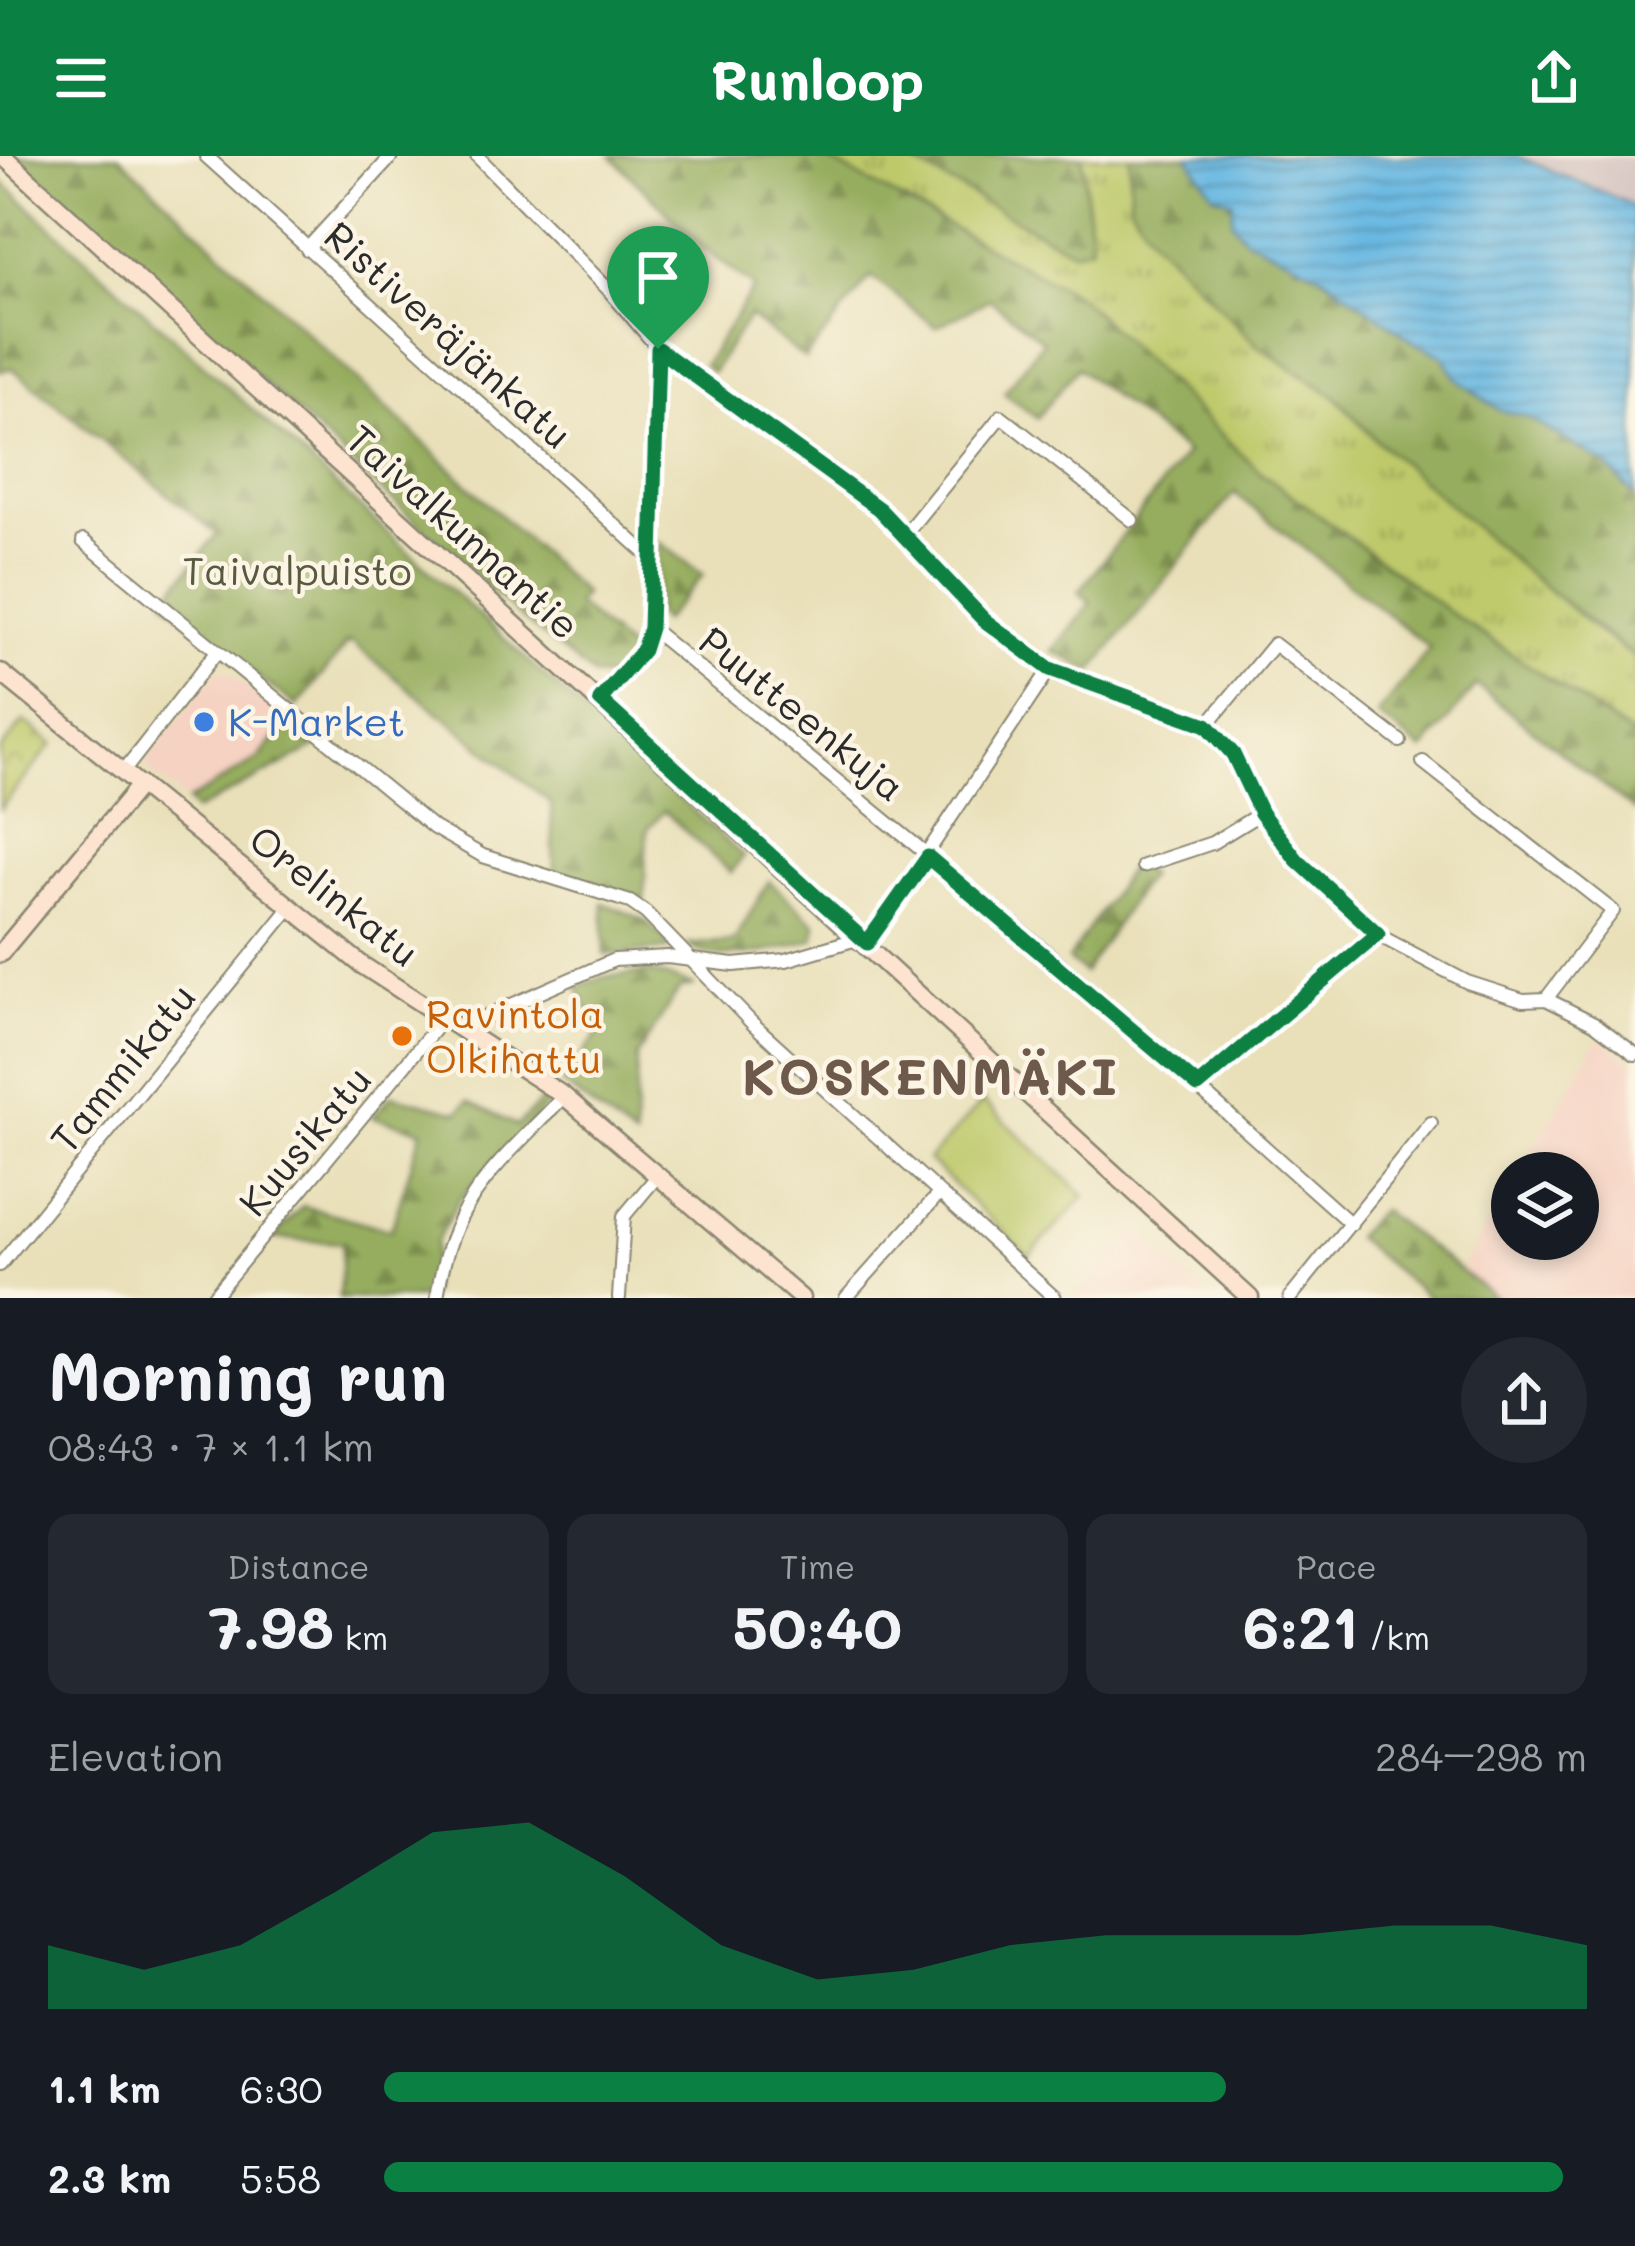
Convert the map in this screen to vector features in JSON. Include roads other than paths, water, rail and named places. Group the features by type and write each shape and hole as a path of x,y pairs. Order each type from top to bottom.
{"main road":[{"name":"Taivalkunnantie","path":"3,156 1250,1298"},
{"name":"Orelinkatu","path":"0,672 291,908 450,1024 564,1096 801,1298"},
{"path":"0,954 140,785"}],"street":[{"name":"Ristiveräjänkatu","path":"206,156 650,557"},
{"path":"307,249 392,156"},
{"path":"477,156 608,289 658,349 879,509 984,620 1050,669 1207,725 1233,754 1261,813 1304,868 1378,934 1467,982 1523,1000 1546,999 1594,1023 1635,1054"},
{"path":"600,700 643,650 650,628 658,349"},
{"path":"905,534 1001,416 1132,520"},
{"path":"83,541 434,828 483,856 631,902 938,1195 1055,1298"},
{"name":"Puutteenkuja","path":"650,628 1198,1086 1351,1224"},
{"path":"1207,725 1274,644 1400,741"},
{"path":"123,772 215,653"},
{"path":"450,1024 614,960 734,964 786,960 864,940 928,857 1050,669"},
{"path":"1423,761 1612,911 1546,999"},
{"path":"1143,866 1212,843 1261,813"},
{"name":"Tammikatu","path":"0,1264 291,908"},
{"path":"1198,1086 1378,934"},
{"name":"Kuusikatu","path":"212,1298 450,1024"},
{"path":"437,1298 444,1245 465,1202 564,1096"},
{"path":"1290,1298 1431,1123"},
{"path":"619,1298 624,1216 659,1174"},
{"path":"846,1298 938,1195"}],"water":[{"path":"1188,156 1517,156 1635,206 1635,496 1605,464 1525,416 1499,410 1458,380 1442,355 1414,342 1321,274 1245,238 1232,222 1233,201 1214,194"}],"place":[{"name":"K-Market","path":"204,722"},
{"name":"Ravintola Olkihattu","path":"402,1036"}],"district":[{"name":"KOSKENMÄKI","path":"931,1077"}],"park label":[{"name":"Taivalpuisto","path":"297,571"}]}
